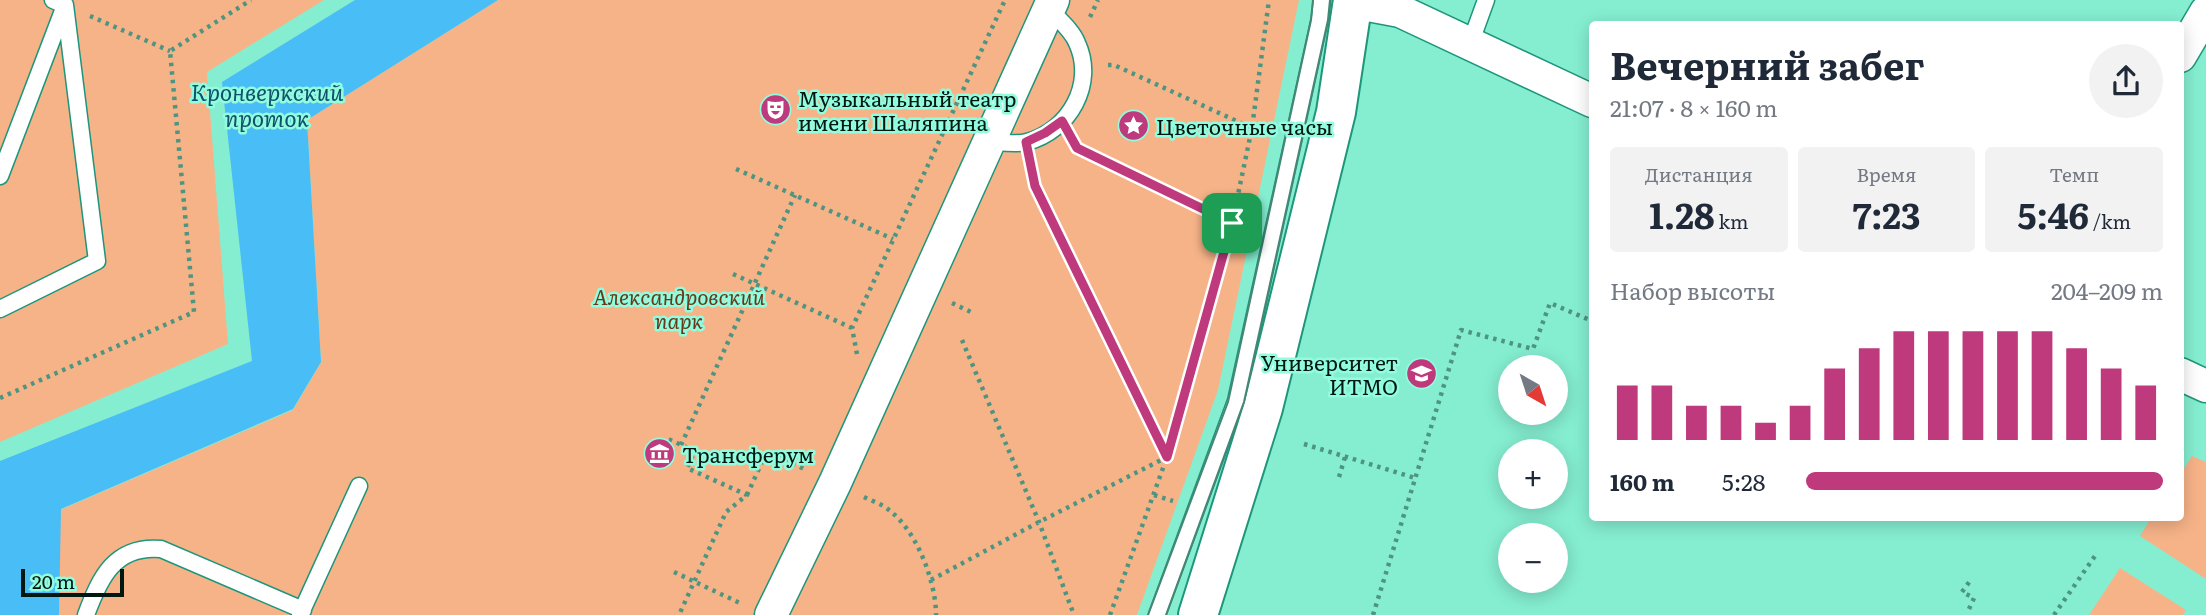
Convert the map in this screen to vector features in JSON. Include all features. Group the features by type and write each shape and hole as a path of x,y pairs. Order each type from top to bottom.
{"street":[{"path":"1198,615 1210,584 1263,408 1336,112 1342,1 1400,11 1589,100"},
{"path":"771,615 835,483 1051,5"},
{"path":"2184,49 2206,12"},
{"path":"2184,376 2206,386"}],"lane":[{"path":"1470,44 1486,0"},
{"path":"1157,615 1236,401 1320,18 1342,1"},
{"path":"0,176 61,2"},
{"path":"0,309 97,261 61,2"},
{"path":"988,141 1026,142 1062,121 1074,108 1083,87 1083,63 1077,43 1051,5"},
{"path":"86,615 96,587 110,567 127,554 144,548 161,549 301,612 359,486"}],"path":[{"path":"170,51 251,0"},
{"path":"858,360 852,328 1005,0"},
{"path":"1110,615 1167,457 1232,223 1252,128 1269,0"},
{"path":"61,2 170,51"},
{"path":"0,398 194,312 170,51"},
{"path":"1083,63 1114,65 1252,128"},
{"path":"1062,121 1077,148 1232,223"},
{"path":"1026,142 1035,186 1167,457"},
{"path":"736,169 893,239"},
{"path":"681,445 795,195"},
{"path":"733,274 852,328"},
{"path":"1373,615 1461,330 1533,349 1550,303 1589,320"},
{"path":"962,340 1039,522 1074,615"},
{"path":"664,443 666,438 695,451 687,468 747,495"},
{"path":"1304,444 1415,478"},
{"path":"679,615 726,512 747,495 767,451 807,470 801,482"},
{"path":"931,580 1167,457"},
{"path":"1339,477 1345,457"},
{"path":"1154,495 1180,504"},
{"path":"890,510 914,542 931,580 936,615"},
{"path":"2054,615 2097,553"},
{"path":"674,572 737,601"},
{"path":"1969,609 1974,598 1962,592 1970,581"}],"green space":[{"path":"0,0 324,0 207,72 228,344 0,442"},
{"name":"Александровский парк","path":"498,0 1299,0 1218,390 1137,615 59,615 60,510 293,410 321,362 307,120"},
{"path":"2192,456 2206,462 2206,579 2140,536 2149,521 2184,521 2184,468"},
{"path":"2120,568 2186,610 2183,615 2089,615"}],"water":[{"name":"Кронверкский проток","path":"355,0 498,0 307,120 321,362 293,409 61,509 59,615 0,615 0,461 252,361 222,82"}],"tram line":[{"path":"1148,615 1228,402 1311,20 1313,0"},
{"path":"1166,615 1244,402 1328,20 1330,0"}],"place":[{"name":"Музыкальный театр имени Шаляпина","path":"775,109"},
{"name":"Цветочные часы","path":"1133,125"},
{"name":"Университет ИТМО","path":"1421,373"},
{"name":"Трансферум","path":"659,453"}],"route":[{"path":"1062,121 1077,148 1232,223 1167,457 1035,186 1026,142 1062,121"}]}
